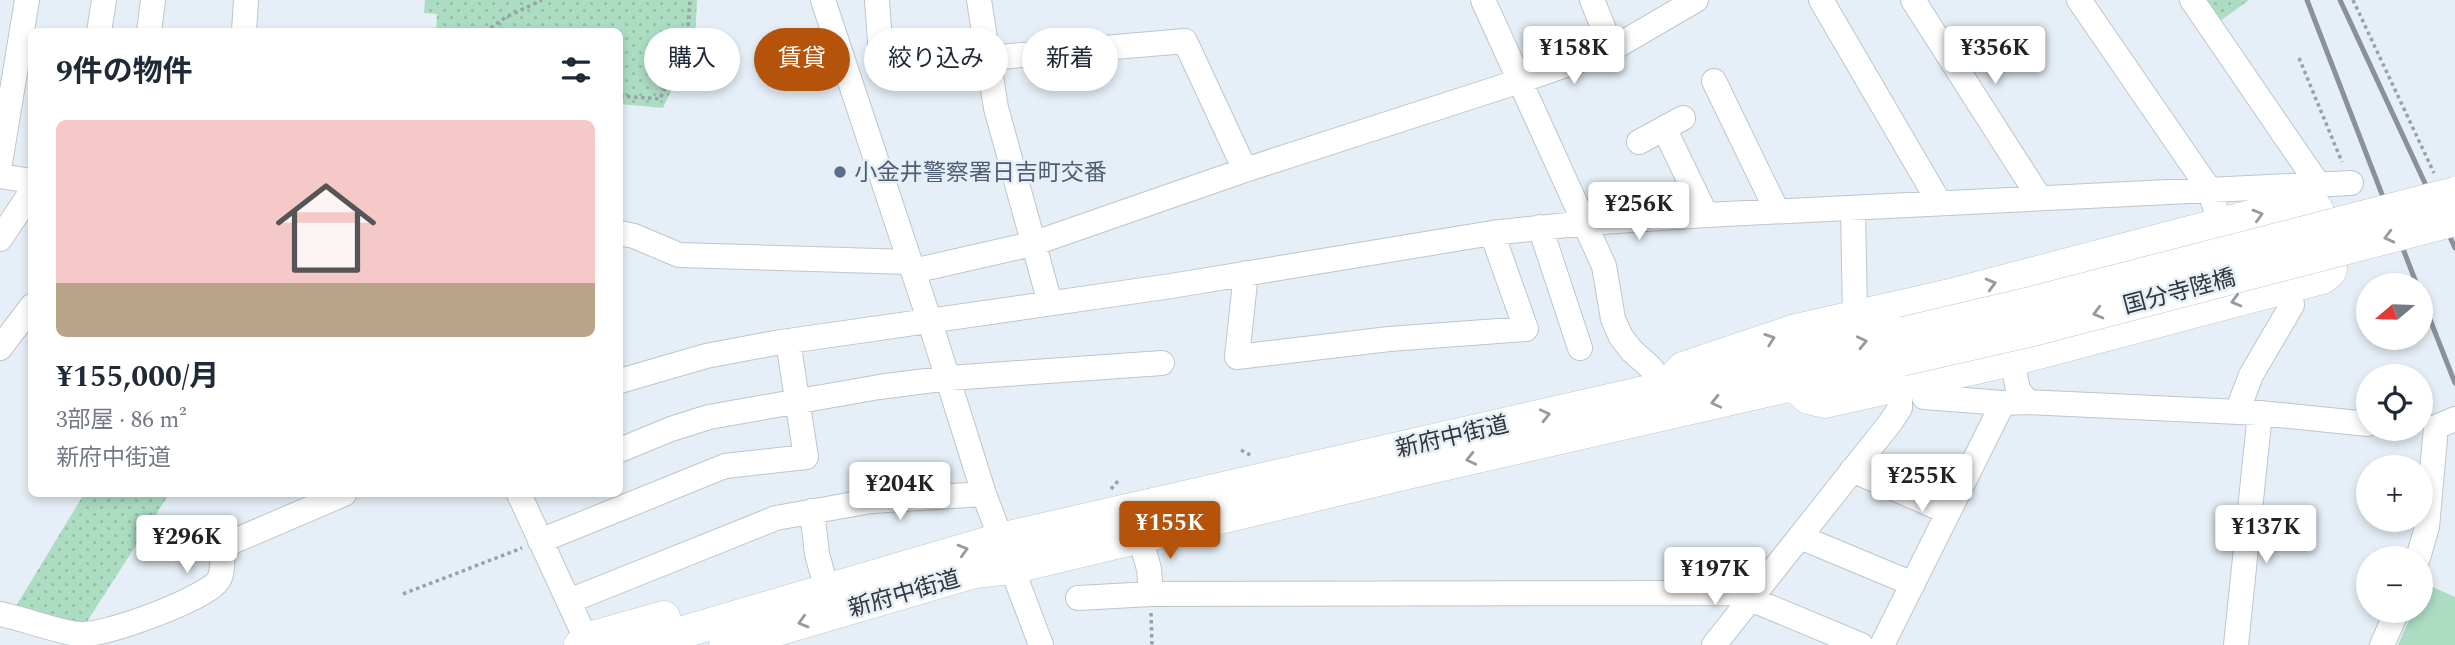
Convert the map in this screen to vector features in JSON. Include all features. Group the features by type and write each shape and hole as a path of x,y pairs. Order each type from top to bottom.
{"main road":[{"name":"国分寺陸橋","path":"1907,369 2043,300 2446,186"},
{"path":"1666,387 1683,368 1796,330 1954,294 2304,202 2317,209 2331,269 2322,278 2012,360 1907,369"},
{"name":"国分寺陸橋","path":"1907,369 2033,330 2455,220"},
{"name":"新府中街道","path":"639,645 917,563 1140,537 1793,384 1907,369"},
{"name":"新府中街道","path":"725,645 962,576 1006,553 1122,511 1666,387 1907,369"},
{"name":"新府中街道","path":"1006,553 1012,544 1026,546 1272,489 1412,472"},
{"path":"583,642 895,551 906,554 917,563"}],"street":[{"path":"0,163 27,0"},
{"path":"100,28 104,0"},
{"path":"150,28 153,0"},
{"path":"244,28 246,0"},
{"path":"822,0 949,378 984,494 1041,645"},
{"path":"877,0 879,28"},
{"path":"979,0 983,28"},
{"path":"1483,0 1605,266 1613,319 1621,337 1666,387"},
{"path":"1592,0 1612,49"},
{"path":"623,234 679,255 912,266 1032,244 1245,170 1612,49 1696,0"},
{"path":"1821,0 1940,202"},
{"path":"1913,0 2039,197"},
{"path":"2079,0 2209,189 2221,225"},
{"path":"2192,0 2318,184"},
{"path":"1008,56 1185,41 1245,170"},
{"path":"1714,81 1777,211"},
{"path":"993,91 1050,303"},
{"path":"1639,142 1673,123 1706,215"},
{"path":"0,176 28,180"},
{"path":"623,380 706,356 788,341 1171,286 1492,233 1706,215 2351,183"},
{"path":"0,239 28,197"},
{"path":"1853,209 1855,316"},
{"path":"1540,228 1580,348"},
{"path":"1246,272 1237,357 1389,339 1526,329 1492,233"},
{"path":"2236,645 2250,375 2292,305 2289,287"},
{"path":"0,348 28,311"},
{"path":"540,541 725,466 806,457 788,341"},
{"path":"2012,360 2018,390 2028,402"},
{"path":"623,449 709,417 879,387 949,378 1162,363"},
{"path":"1714,645 1900,408 1907,369 2003,403 2248,413 2356,423"},
{"path":"1882,645 2003,403"},
{"path":"2421,546 2427,527 2440,424"},
{"path":"1852,470 1948,512"},
{"path":"569,601 776,518 871,501 984,494"},
{"path":"0,614 87,639 201,593 215,584 222,574 223,553 232,542 337,497"},
{"path":"520,497 569,601 583,642"},
{"path":"812,511 822,572"},
{"path":"1140,537 1149,569 1151,594"},
{"path":"1800,537 1913,584"},
{"path":"1078,598 1151,594 1736,593 1861,645"},
{"path":"2382,645 2392,623"}],"path":[{"path":"491,28 506,17 542,0"},
{"path":"623,96 660,99 687,39 690,0"},
{"path":"2353,0 2446,186"},
{"path":"2299,58 2351,183"},
{"path":"403,594 540,541"},
{"path":"1151,594 1153,645"}],"green space":[{"path":"425,0 697,0 696,28 644,28 644,91 671,91 663,108 623,104 623,28 436,28 437,14 424,13"},
{"path":"2194,0 2249,0 2213,26"},
{"path":"82,497 167,497 79,634 10,616"},
{"path":"2433,587 2455,597 2455,645 2398,645 2408,623 2433,623"}],"railway":[{"path":"2307,0 2412,273"},
{"path":"2340,0 2455,248"},
{"path":"2433,327 2455,383"}],"place":[{"name":"小金井警察署日吉町交番","path":"840,172"}]}
